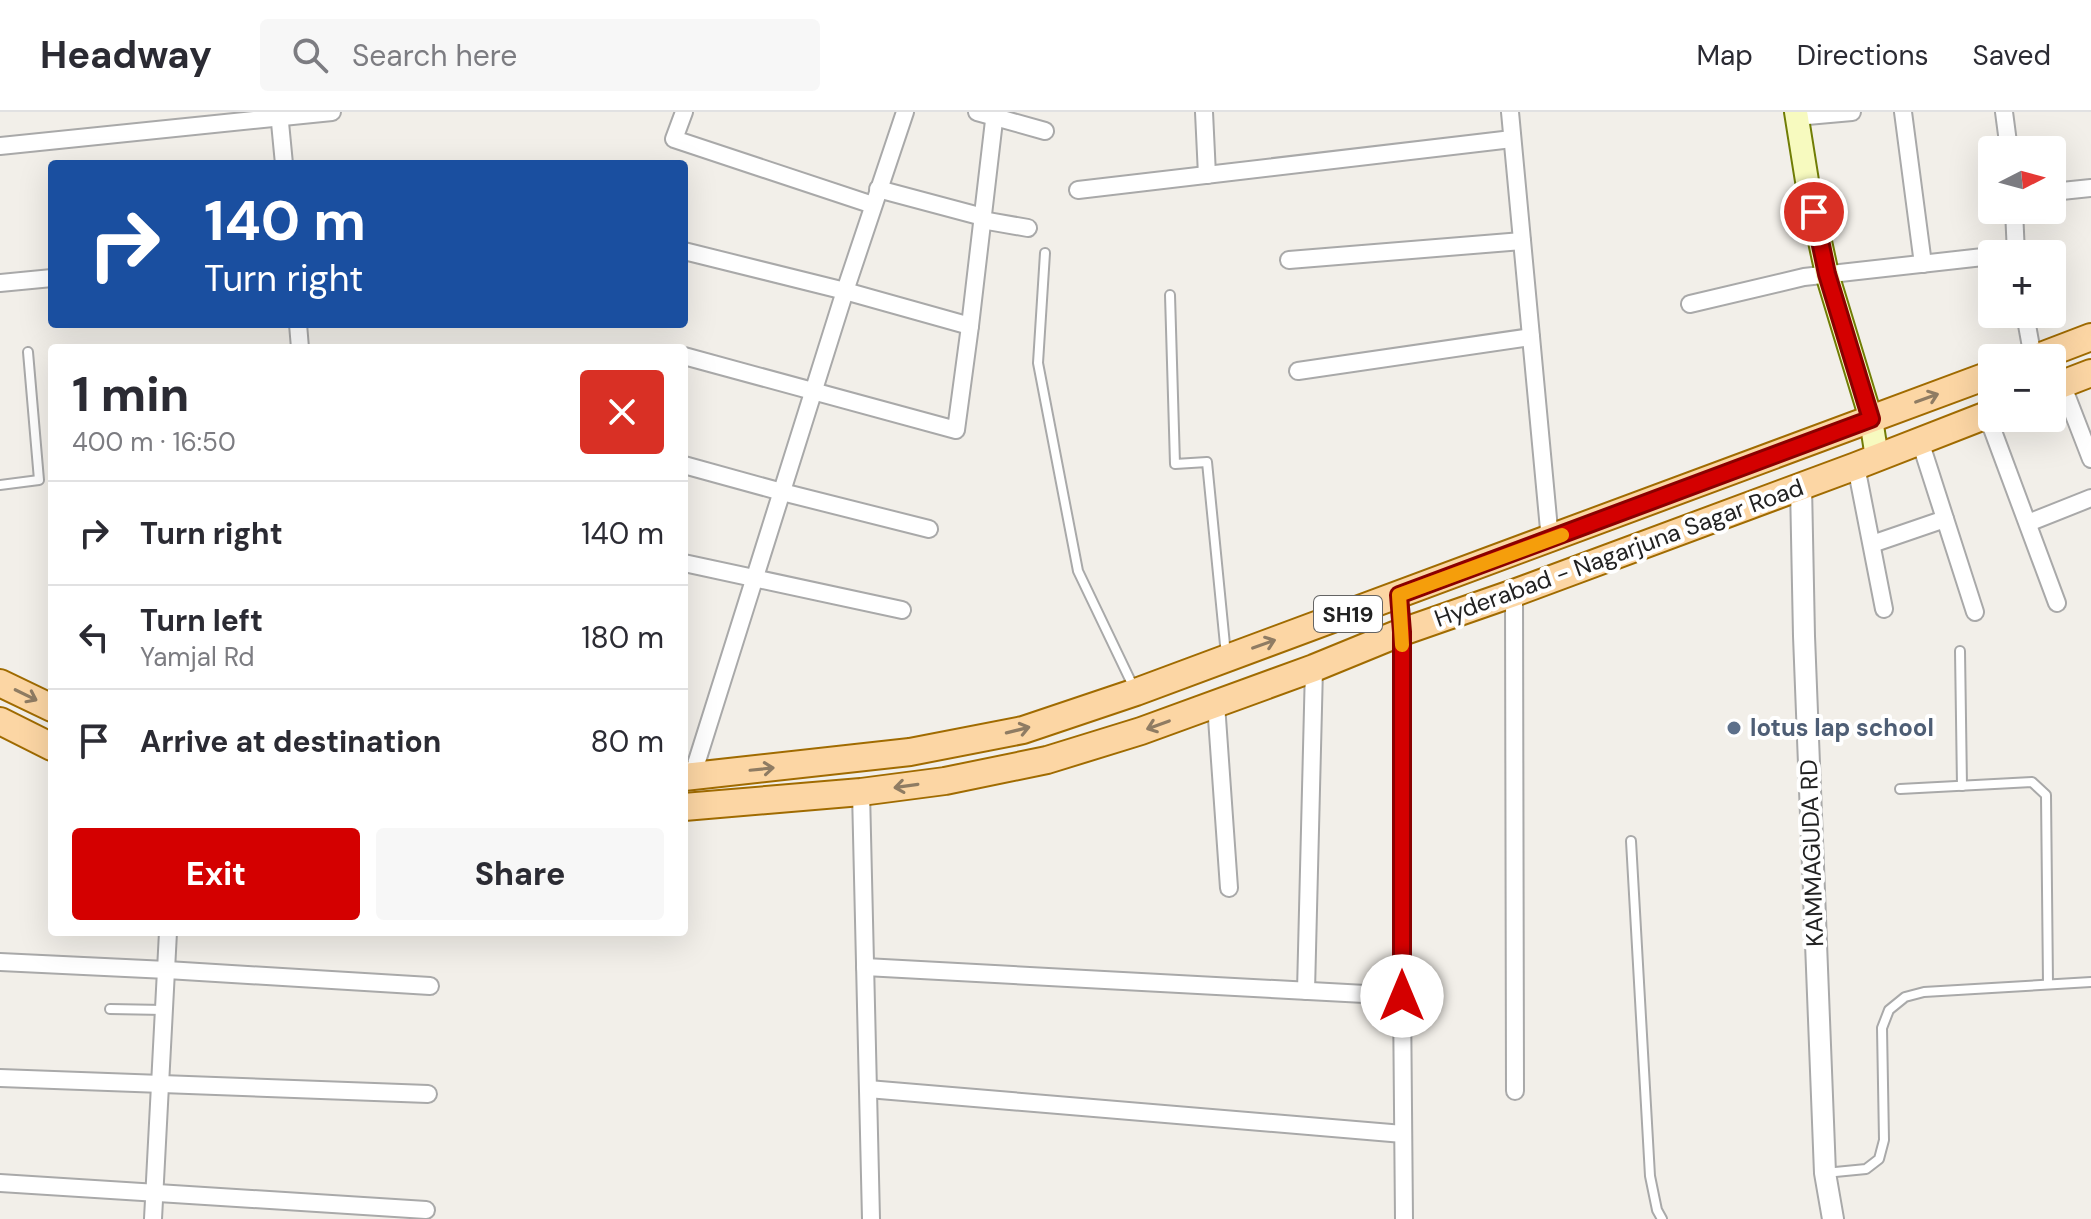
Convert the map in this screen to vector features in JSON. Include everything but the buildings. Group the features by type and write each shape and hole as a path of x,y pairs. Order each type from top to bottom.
{"main road":[{"path":"1796,114 1827,274 1871,419 1867,462"},
{"path":"2066,346 2091,337"},
{"path":"2066,383 2091,373"},
{"name":"Hyderabad - Nagarjuna Sagar Road","path":"688,777 910,752 1023,730 1136,692 1550,540 1978,379"},
{"name":"Hyderabad - Nagarjuna Sagar Road","path":"688,807 861,792 945,781 1047,760 1216,704 1978,418"},
{"path":"0,683 48,706"},
{"path":"0,721 48,745"}],"street":[{"path":"0,146 279,114 332,112"},
{"path":"684,112 674,139 876,197 1028,228"},
{"path":"688,777 905,112"},
{"path":"977,112 1045,131"},
{"path":"1204,112 1207,175"},
{"path":"1510,112 1550,540"},
{"path":"1796,114 1852,112"},
{"path":"1903,112 1923,264"},
{"path":"2004,112 2007,136"},
{"path":"279,114 284,160"},
{"path":"688,357 956,430 995,115"},
{"path":"1078,190 1512,139"},
{"path":"2066,191 2091,188"},
{"path":"1289,260 1522,241"},
{"path":"688,252 970,326"},
{"path":"1690,304 1804,277 1978,258"},
{"path":"0,283 48,278"},
{"path":"1298,371 1531,337"},
{"path":"2066,405 2091,459"},
{"path":"1995,432 2057,603"},
{"path":"1920,441 1975,612"},
{"path":"1867,462 1872,544 1884,609"},
{"path":"688,466 929,529"},
{"name":"KAMMAGUDA RD","path":"1801,486 1825,1173 1833,1219"},
{"path":"2028,523 2091,498"},
{"path":"1872,544 1945,519"},
{"path":"688,564 902,610"},
{"path":"1514,593 1515,1091"},
{"path":"1399,595 1402,632 1404,1219"},
{"path":"1306,991 1314,668"},
{"path":"1216,704 1229,888"},
{"path":"861,792 871,1219"},
{"path":"153,1219 168,936"},
{"path":"0,962 430,986"},
{"path":"865,967 1402,996"},
{"path":"0,1078 428,1094"},
{"path":"868,1089 1403,1134"},
{"path":"0,1183 426,1210"}],"lane":[{"path":"1045,253 1038,363 1078,571 1136,692"},
{"path":"1170,295 1175,464 1207,462 1227,658"},
{"path":"0,485 39,480 28,352"},
{"path":"1960,651 1962,786"},
{"path":"1900,789 2032,782 2046,795 2048,984"},
{"path":"1631,841 1650,1176 1662,1219"},
{"path":"1825,1173 1866,1169 1879,1159 1884,1140 1882,1028 1889,1010 1905,997 1924,992 2091,982"},
{"path":"110,1009 165,1010"}],"slow traffic":[{"path":"1402,645 1399,595 1562,535"}],"place":[{"name":"lotus lap school","path":"1734,728"}],"route":[{"path":"1402,996 1402,632 1399,595 1871,419 1827,274 1814,212"}]}
